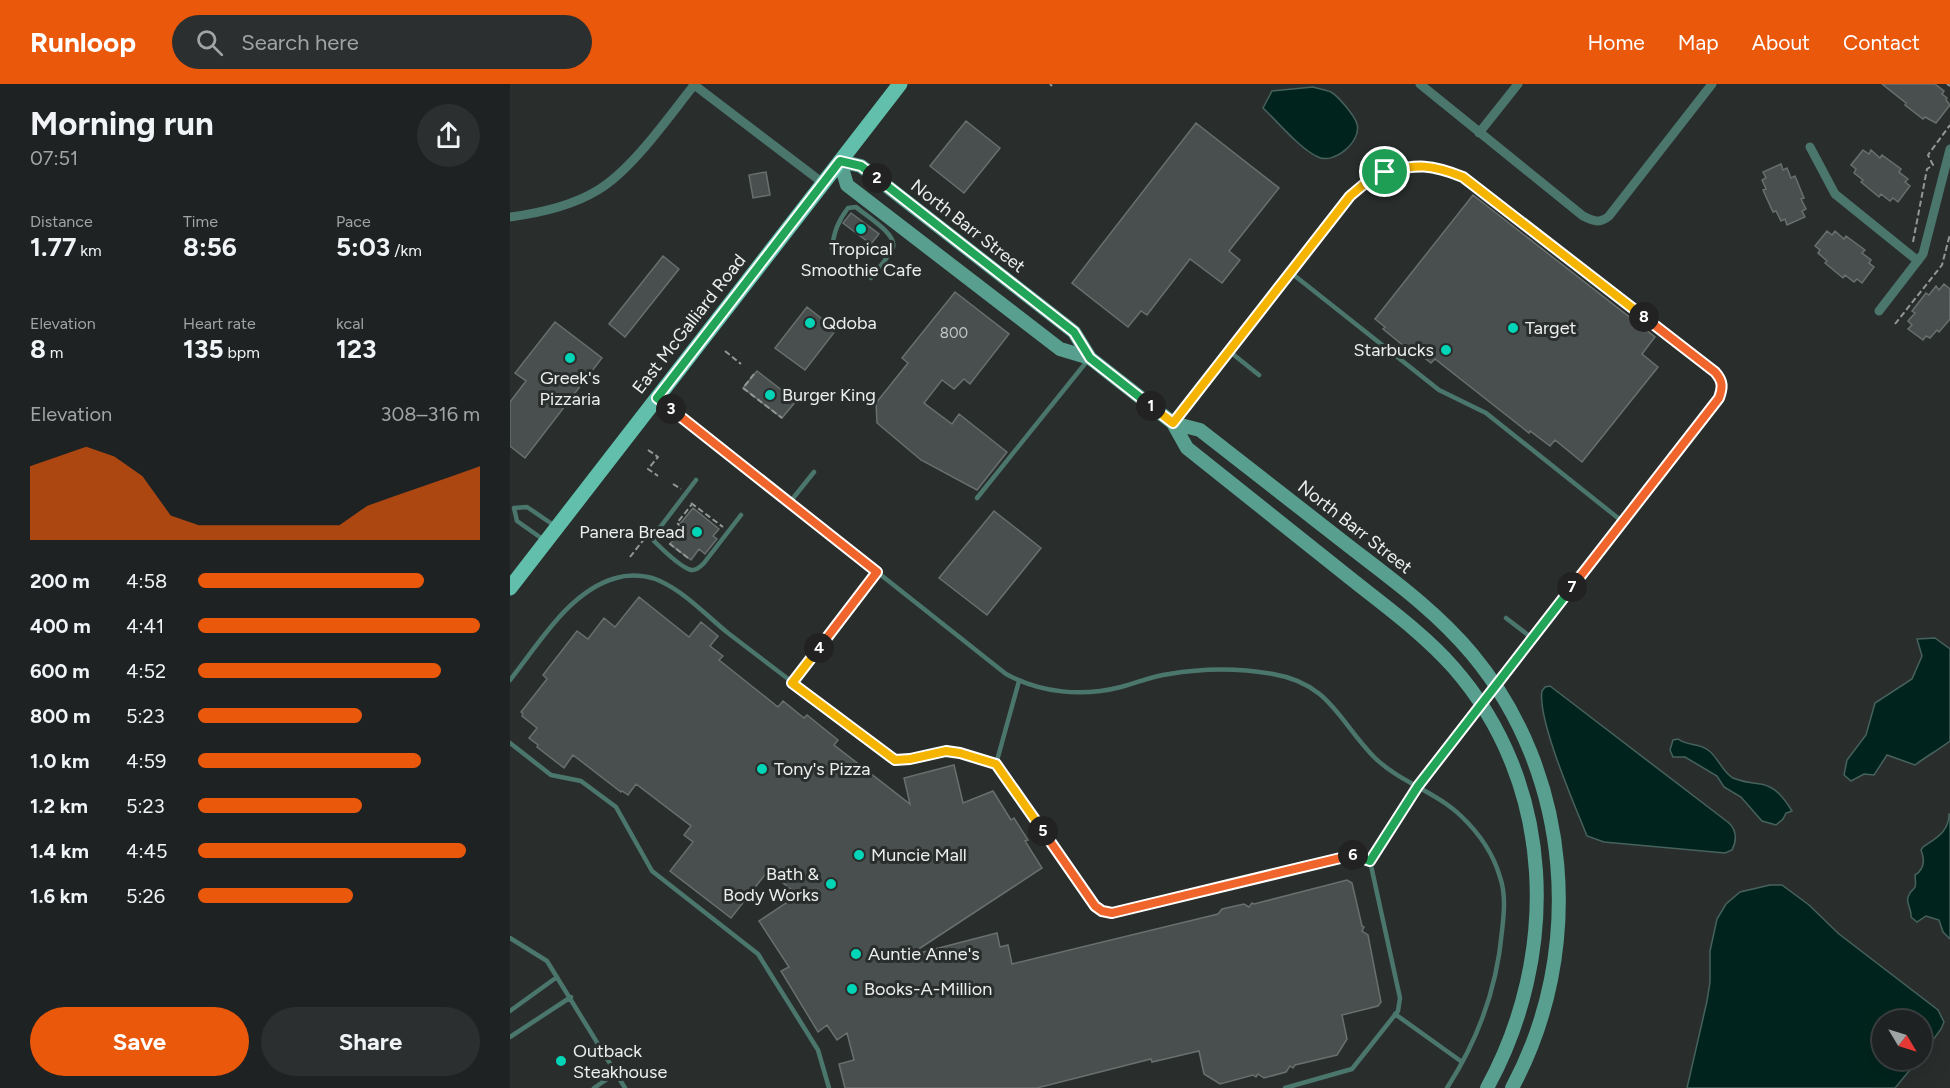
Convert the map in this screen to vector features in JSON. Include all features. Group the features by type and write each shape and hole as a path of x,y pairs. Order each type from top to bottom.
{"main road":[{"name":"East McGalliard Road","path":"510,588 900,84"}],"street":[{"path":"510,217 571,204 599,190 630,163 694,84 823,183"},
{"path":"1420,84 1583,216 1599,221 1609,216 1712,84"},
{"path":"1479,133 1518,84"},
{"path":"1810,147 1835,194 1918,261"},
{"path":"1879,311 1918,261 1926,246 1950,149"},
{"name":"North Barr Street","path":"1090,358 1060,349 847,185 840,161 861,166 1074,332 1090,358 1173,423 1187,448 1393,612 1437,651 1459,674 1480,704 1503,741 1516,774 1528,816 1538,878 1537,932 1523,1002 1500,1064 1487,1088"},
{"name":"North Barr Street","path":"1173,423 1200,430 1410,593 1451,631 1473,656 1495,686 1521,730 1536,767 1553,825 1560,911 1556,958 1542,1015 1521,1072 1512,1088"}],"lane":[{"path":"1173,423 1350,196 1369,180 1407,166 1425,165 1448,171 1474,184 1720,378 1723,384 1719,398 1418,786 1370,861 1400,998 1398,1011 1352,1069 1285,1088"},
{"path":"832,248 835,229 840,218 848,208 856,207 889,233 894,242 892,249 871,278"},
{"path":"1290,272 1439,390 1486,413 1623,522"},
{"path":"1228,351 1259,375"},
{"path":"977,498 1090,358"},
{"path":"657,398 1006,674 1019,681 1043,688 1088,693 1166,674 1196,670 1257,671 1288,677 1318,691 1338,710 1376,759 1460,815 1488,849 1502,885 1503,923 1493,987 1482,1024 1447,1088"},
{"path":"790,502 814,472"},
{"path":"696,480 655,534 654,541 676,560 691,570 697,569 741,515"},
{"path":"546,542 518,521 514,508 527,507 557,527"},
{"path":"792,683 877,572"},
{"path":"510,680 567,607 595,585 617,577 636,576 658,580 895,760 946,751 996,764 1095,906 1102,911 1112,913 1125,911 1316,865 1348,855 1355,855 1370,861"},
{"path":"1506,618 1532,638"},
{"path":"996,764 1019,681"},
{"path":"510,742 550,775 581,781 616,807 652,871 758,954 819,1050 829,1088"},
{"path":"510,938 547,961 625,1088"},
{"path":"510,1011 557,977"},
{"path":"510,1037 571,998"},
{"path":"1395,1014 1462,1062"},
{"path":"594,1088 616,1073"}],"path":[{"path":"1913,242 1927,169 1933,165 1928,155 1950,125"},
{"path":"1895,324 1942,265 1950,234"},
{"path":"725,351 741,364"},
{"path":"754,374 743,388 782,418"},
{"path":"648,450 658,457 648,470 658,476"},
{"path":"686,501 724,528"},
{"path":"693,504 677,523 683,528 670,544 693,562"}],"shaded area":[{"path":"1313,87 1334,94 1356,120 1357,131 1351,144 1332,158 1324,159 1311,153 1263,108 1272,91"},
{"path":"1935,638 1950,649 1950,741 1915,765 1887,755 1874,775 1864,774 1851,781 1844,775 1847,760 1866,735 1875,703 1912,679 1922,656 1917,639"},
{"path":"1550,686 1729,823 1734,829 1735,836 1732,850 1725,853 1604,842 1587,836 1558,763 1545,721 1542,691 1545,687"},
{"path":"1678,739 1708,750 1733,778 1761,784 1775,790 1792,811 1786,813 1776,825 1762,821 1741,797 1724,787 1717,776 1685,757 1673,757 1670,750 1673,740"},
{"path":"1949,814 1950,939 1943,932 1939,920 1926,916 1917,922 1911,917 1908,905 1908,897 1915,887 1915,875 1921,870 1923,864 1921,850 1944,830"},
{"path":"1770,885 1782,885 1809,905 1839,934 1938,1010 1944,1022 1932,1041 1932,1010 1872,1010 1872,1070 1910,1070 1895,1088 1687,1088 1707,1001 1710,982 1710,951 1717,919 1726,904 1740,892"}],"building":[{"path":"1882,84 1935,84 1944,91 1942,94 1950,105 1936,123 1925,117 1923,119"},
{"path":"966,121 1000,148 964,193 930,166"},
{"path":"1196,123 1279,188 1229,251 1240,260 1222,283 1190,259 1147,315 1141,311 1128,327 1072,283"},
{"path":"1863,150 1869,154 1871,150 1880,158 1882,155 1901,169 1899,172 1908,179 1905,182 1910,186 1898,202 1893,198 1890,201 1881,194 1879,197 1854,173 1856,169 1851,165"},
{"path":"1781,164 1783,170 1787,168 1791,178 1795,176 1806,209 1802,211 1805,217 1787,225 1785,219 1781,221 1776,211 1773,212 1763,190 1766,189 1762,180 1766,178 1763,172"},
{"path":"766,172 770,195 753,198 749,175"},
{"name":"Target","path":"1473,195 1655,337 1642,354 1658,367 1582,462 1555,440 1550,446 1530,431 1529,433 1435,359 1431,363 1413,349 1411,352 1383,329 1385,327 1375,319"},
{"name":"Tropical Smoothie Cafe","path":"851,213 879,234 871,244 843,223"},
{"path":"1827,231 1832,235 1835,231 1844,239 1846,236 1865,250 1862,253 1871,260 1869,263 1874,267 1862,283 1857,279 1854,282 1845,275 1843,278 1825,263 1827,261 1818,253 1820,250 1815,246"},
{"path":"663,256 679,269 625,337 609,324"},
{"path":"1944,284 1950,289 1950,319 1939,332 1937,330 1930,338 1926,336 1923,340 1908,329 1912,325 1908,321 1915,313 1912,311 1926,293 1929,295 1936,286 1939,290"},
{"path":"955,292 1009,334 970,384 964,379 954,389 942,380 924,403 952,424 959,414 1007,452 977,490 921,460 877,423 876,403 908,363 902,358"},
{"path":"807,307 836,330 805,370 775,348"},
{"path":"555,322 602,358 525,458 510,446 510,402 526,381 515,373"},
{"name":"Burger King","path":"757,371 796,401 782,418 743,388"},
{"name":"Panera Bread","path":"693,508 719,529 713,536 717,539 705,554 699,549 691,560 670,544 683,528 679,525"},
{"path":"994,511 1041,548 987,615 939,578"},
{"name":"Muncie Mall","path":"639,597 689,637 701,622 718,636 710,646 723,656 719,660 778,707 783,701 804,718 807,715 838,740 834,745 910,804 904,778 954,765 963,803 993,791 1011,820 1014,818 1042,868 908,956 997,933 1000,947 1008,945 1012,964 1218,914 1222,909 1244,904 1249,907 1252,903 1347,880 1352,883 1364,927 1362,931 1368,935 1381,1002 1378,1006 1342,1015 1347,1039 1337,1055 1295,1065 1293,1068 1290,1066 1286,1072 1264,1078 1258,1074 1256,1077 1253,1075 1220,1084 1204,1074 1199,1051 1152,1062 1151,1059 1037,1088 845,1088 839,1064 854,1060 847,1033 837,1040 827,1025 818,1032 781,971 789,967 759,921 798,895 768,871 731,918 670,871 693,842 684,835 691,826 636,784 628,795 621,792 573,755 564,768 529,738 537,728 522,716 521,712 547,679 543,675 577,631 588,639 604,618 615,627"}],"place":[{"name":"Tropical Smoothie Cafe","path":"861,229"},
{"name":"Qdoba","path":"810,323"},
{"name":"Target","path":"1513,328"},
{"name":"Starbucks","path":"1446,350"},
{"name":"Greek's Pizzaria","path":"570,358"},
{"name":"Burger King","path":"770,395"},
{"name":"Panera Bread","path":"697,532"},
{"name":"Tony's Pizza","path":"762,769"},
{"name":"Muncie Mall","path":"859,855"},
{"name":"Bath & Body Works","path":"831,884"},
{"name":"Auntie Anne's","path":"856,954"},
{"name":"Books-A-Million","path":"852,989"},
{"name":"Outback Steakhouse","path":"561,1061"}],"route":[{"path":"840,161 861,166 1074,332 1090,358 1173,423 1350,196 1369,180 1385,172 1407,166 1425,165 1448,171 1474,184 1715,372 1723,384 1719,398 1418,786 1370,861 1355,855 1348,855 1316,865 1125,911 1112,913 1102,911 1095,906 996,764 946,751 895,760 792,683 877,572 657,398 840,161"}]}
